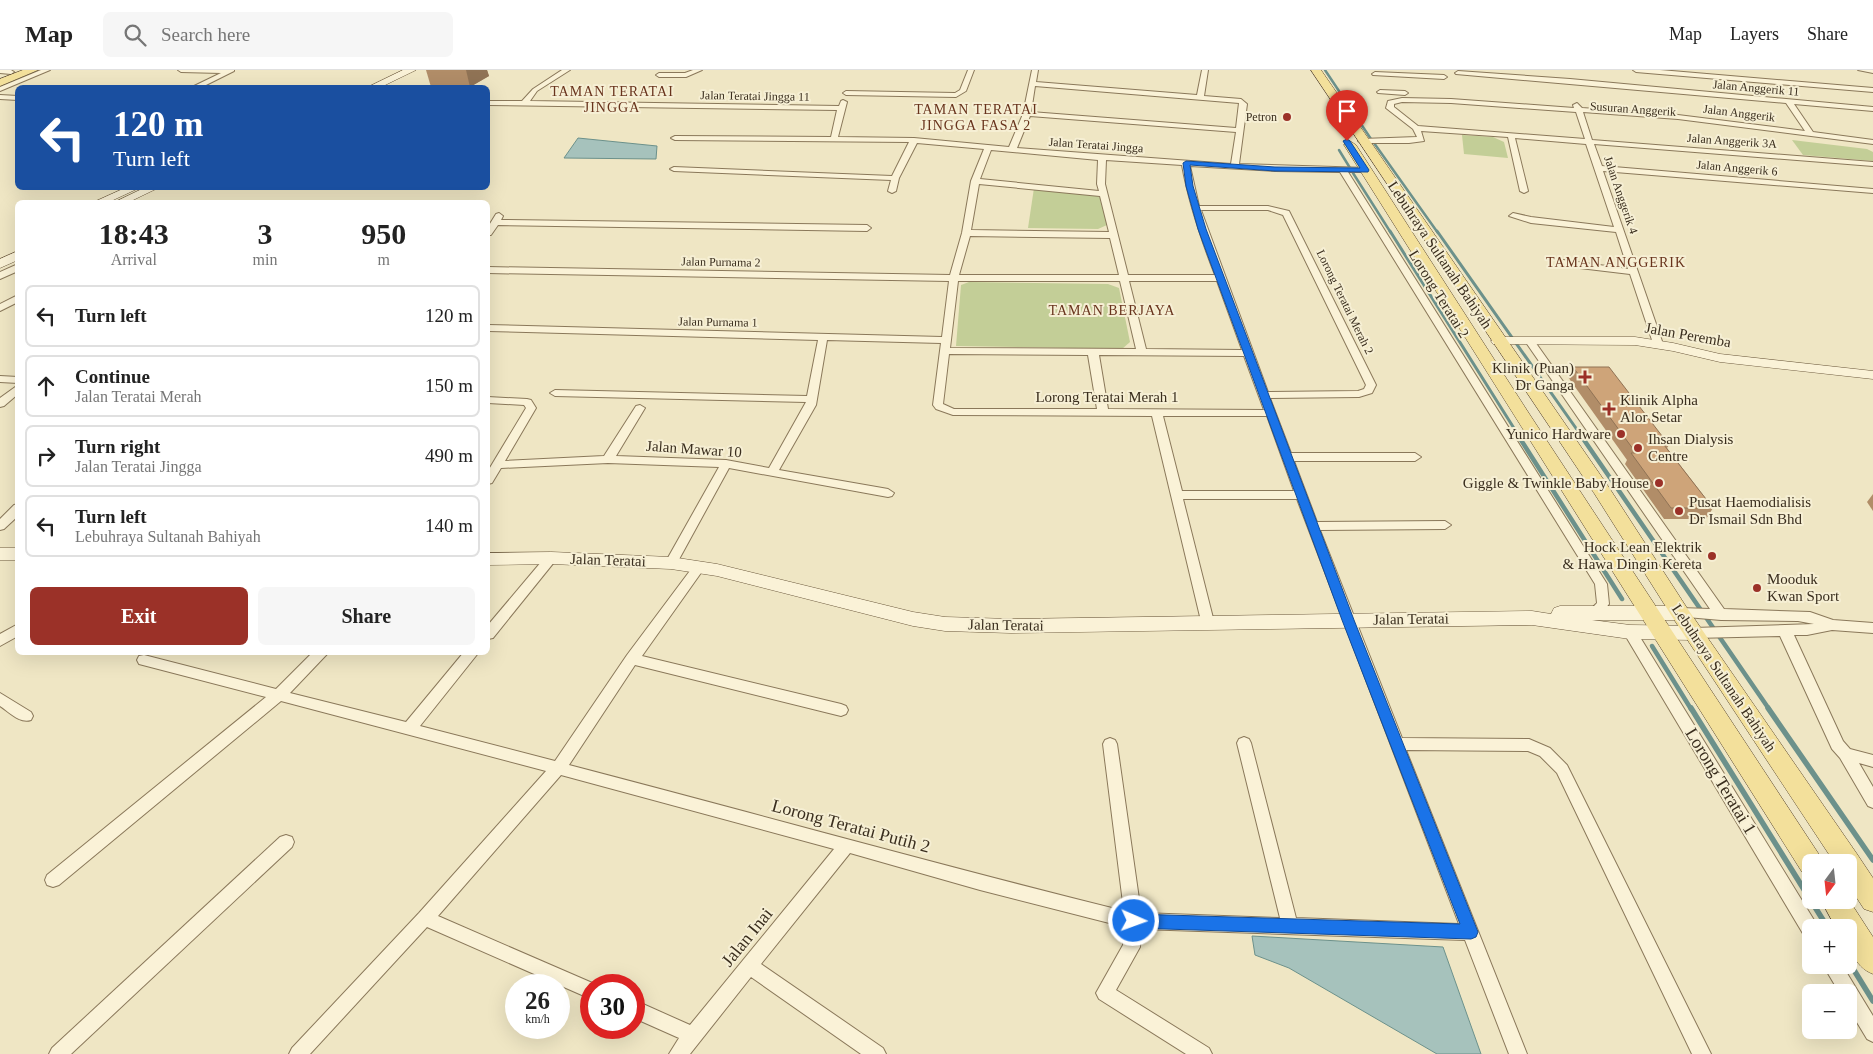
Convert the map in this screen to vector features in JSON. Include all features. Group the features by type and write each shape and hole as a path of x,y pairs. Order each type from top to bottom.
{"main road":[{"path":"0,83 33,70"},
{"path":"0,77 9,71"},
{"path":"1318,74 1326,96 1318,97"},
{"name":"Lebuhraya Sultanah Bahiyah","path":"1318,74 1362,141 1515,341 1601,490 1694,623 1842,854"},
{"name":"Lebuhraya Sultanah Bahiyah","path":"1338,103 1331,103 1330,105 1344,129 1345,137 1365,170 1569,489 1664,632 1805,854"},
{"name":"Lebuhraya Sultanah Bahiyah","path":"1858,878 1873,900"},
{"path":"1840,909 1873,961"}],"street":[{"path":"0,89 47,70"},
{"path":"181,70 231,70"},
{"path":"199,85 231,70"},
{"path":"377,85 411,70"},
{"path":"524,104 534,90 567,70"},
{"path":"659,75 686,75 699,70"},
{"path":"846,93 956,95 964,91 971,70"},
{"path":"1012,150 1027,114 1035,70"},
{"path":"1200,97 1205,70"},
{"path":"1636,70 1873,90"},
{"path":"1861,70 1873,71"},
{"path":"394,85 422,72"},
{"path":"1362,141 1415,141 1420,139 1416,128 1397,115 1380,92 1375,72 1444,77"},
{"name":"Jalan Anggerik 11","path":"1458,73 1569,78 1873,110"},
{"path":"1032,84 1241,101 1243,104 1235,166"},
{"path":"1380,92 1450,101"},
{"path":"0,97 15,98"},
{"path":"1390,104 1402,100 1450,101"},
{"name":"Jalan Anggerik","path":"1450,101 1579,111 1676,114 1809,131 1873,142"},
{"path":"1789,102 1809,131 1873,137"},
{"name":"Jalan Teratai Jingga 11","path":"490,103 843,105 834,139"},
{"name":"Jalan Anggerik 4","path":"1579,111 1632,272 1658,344"},
{"name":"Susuran Anggerik","path":"1579,111 1696,124 1873,148"},
{"path":"1027,114 1240,130"},
{"name":"Jalan Anggerik 3A","path":"1416,128 1873,164"},
{"path":"1511,136 1524,191"},
{"name":"Jalan Teratai Jingga","path":"675,138 914,140 988,148 1186,163 1365,170"},
{"path":"892,191 895,178 914,140"},
{"path":"988,148 976,181 966,234 954,278 946,351 1248,353"},
{"path":"1102,157 1100,176 1103,194 1142,352"},
{"path":"1186,163 1189,186 1196,208 1248,353 1348,620 1518,1054"},
{"name":"Jalan Anggerik 6","path":"1598,168 1873,191"},
{"path":"674,169 895,178"},
{"name":"Lorong Teratai 2","path":"1343,170 1603,590 1604,604 1602,608 1594,613"},
{"path":"976,181 1103,194"},
{"path":"105,200 128,190"},
{"path":"125,200 147,190"},
{"name":"Lorong Teratai Merah 2","path":"1196,208 1268,208 1286,213 1371,385 1368,391 1360,394 1264,395"},
{"path":"1513,216 1531,220 1619,230"},
{"path":"490,230 497,219 867,228"},
{"path":"966,234 1113,235"},
{"path":"0,253 15,246"},
{"path":"0,264 15,256"},
{"path":"1563,263 1632,272"},
{"path":"0,276 15,268"},
{"name":"Jalan Purnama 2","path":"490,270 954,278 1221,278"},
{"path":"0,308 15,300"},
{"path":"0,308 15,310"},
{"name":"Jalan Purnama 1","path":"490,328 947,340"},
{"path":"773,471 812,399 823,337"},
{"name":"Jalan Peremba","path":"1515,341 1608,340 1658,344 1720,358 1873,375"},
{"path":"1515,341 1718,615"},
{"name":"Lorong Teratai Merah 1","path":"946,351 938,404 943,410 953,412 1271,413"},
{"path":"1093,352 1104,412"},
{"path":"0,380 15,380"},
{"path":"0,404 15,391"},
{"path":"555,393 812,399"},
{"path":"490,400 527,402 531,408 490,477"},
{"path":"608,459 640,408"},
{"path":"1157,413 1207,622"},
{"path":"1287,457 1415,457"},
{"name":"Jalan Mawar 10","path":"497,465 608,459 726,464 888,493"},
{"path":"671,563 726,464"},
{"path":"1177,495 1301,495"},
{"path":"1,523 15,511"},
{"path":"1,523 15,522"},
{"path":"1313,526 1444,525"},
{"path":"0,554 15,554"},
{"path":"490,632 551,558"},
{"name":"Jalan Teratai","path":"490,559 551,558 671,563 699,567 945,624 1054,625 1532,618 1630,632 1664,632 1694,623"},
{"path":"298,1054 426,918 558,768 632,659 699,567"},
{"name":"Jalan Teratai","path":"1532,618 1548,613 1651,613 1694,623"},
{"path":"1694,623 1718,615 1798,616 1810,617 1832,624 1873,628"},
{"path":"1694,623 1728,633 1807,630 1832,624"},
{"path":"1785,631 1836,745 1845,754 1873,801"},
{"path":"0,641 15,632"},
{"name":"Lorong Teratai 1","path":"1630,632 1804,919"},
{"path":"53,880 279,695 319,655"},
{"path":"409,729 470,655"},
{"path":"632,659 841,710"},
{"name":"Lorong Teratai Putih 2","path":"144,660 847,845 980,883 1134,921 1471,932"},
{"path":"0,699 26,716"},
{"path":"1244,743 1290,926"},
{"path":"1110,744 1134,921 1131,947 1105,993 1203,1054"},
{"path":"1398,744 1529,745 1546,752 1562,769 1702,1054"},
{"path":"1845,754 1873,761"},
{"path":"58,1054 286,842"},
{"name":"Jalan Inai","path":"678,1054 847,845"},
{"path":"426,918 580,986"},
{"path":"749,966 877,1054"},
{"path":"1857,1006 1873,1033"},
{"path":"645,1014 693,1035"}],"green space":[{"path":"1462,135 1493,137 1504,142 1508,158 1464,154"},
{"path":"1792,140 1867,149 1873,152 1873,161 1803,155"},
{"path":"1034,188 1099,195 1107,225 1098,229 1028,228"},
{"path":"969,282 1108,284 1119,288 1130,342 1122,349 956,346 961,285"}],"water":[{"path":"578,138 657,146 656,159 564,158"},
{"path":"1252,936 1443,947 1481,1054 1437,1054 1289,968 1255,955"}],"building":[{"path":"1573,367 1609,367 1669,445 1664,445 1713,508 1671,508 1631,453 1636,453"}],"waterway":[{"path":"0,86 39,70"},
{"path":"1325,70 1371,139"},
{"path":"1374,143 1438,233"},
{"path":"1339,150 1350,168"},
{"path":"1353,173 1391,233"},
{"path":"1390,231 1522,441"},
{"path":"1437,231 1585,441"},
{"path":"1521,440 1622,599"},
{"path":"1584,440 1769,709"},
{"path":"1652,646 1691,709"},
{"path":"1691,708 1822,919"},
{"path":"1768,708 1873,860"},
{"path":"1856,974 1873,1001"}],"place":[{"name":"Petron","path":"1287,117"},
{"name":"Klinik (Puan) Dr Ganga","path":"1585,377"},
{"name":"Klinik Alpha Alor Setar","path":"1609,409"},
{"name":"Yunico Hardware","path":"1621,434"},
{"name":"Ihsan Dialysis Centre","path":"1638,448"},
{"name":"Giggle & Twinkle Baby House","path":"1659,483"},
{"name":"Pusat Haemodialisis Dr Ismail Sdn Bhd","path":"1679,511"},
{"name":"Hock Lean Elektrik & Hawa Dingin Kereta","path":"1712,556"},
{"name":"Mooduk Kwan Sport","path":"1757,588"}],"district":[{"name":"TAMAN TERATAI JINGGA","path":"612,100"},
{"name":"TAMAN TERATAI JINGGA FASA 2","path":"976,118"},
{"name":"TAMAN ANGGERIK","path":"1616,262"},
{"name":"TAMAN BERJAYA","path":"1112,310"}],"route":[{"path":"1134,921 1471,932 1348,620 1202,229 1189,186 1186,163 1275,169 1365,170 1347,141"}]}
